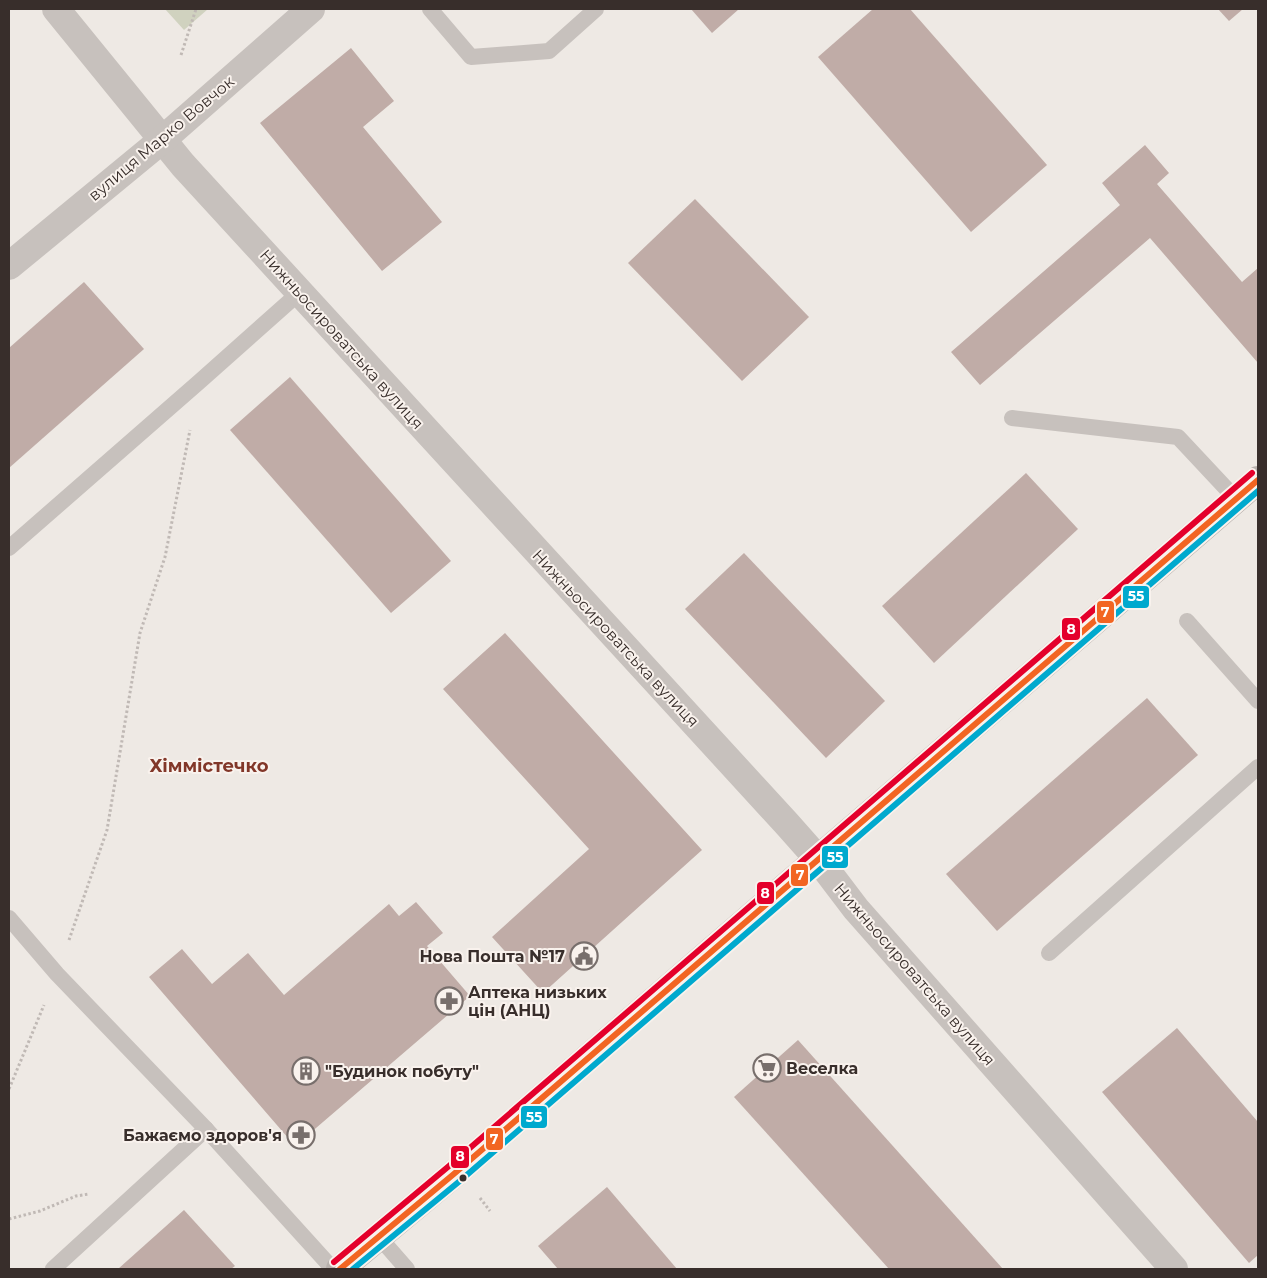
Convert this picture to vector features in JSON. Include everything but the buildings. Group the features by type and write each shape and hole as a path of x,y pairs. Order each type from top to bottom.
{"main road":[{"path":"340,1269 455,1173 1258,480"}],"street":[{"name":"Нижньосироватська вулиця","path":"56,9 190,172 767,802 818,859 856,909 1174,1269"},
{"name":"вулиця Марко Вовчок","path":"9,266 162,140 311,9"}],"lane":[{"path":"430,9 472,57 549,51 596,9"},
{"path":"9,548 300,293"},
{"path":"1012,418 1178,437 1236,499"},
{"path":"1187,621 1258,701"},
{"path":"1049,953 1258,766"},
{"path":"9,918 57,974 206,1129 334,1269"},
{"path":"53,1269 206,1129"},
{"path":"379,1237 407,1269"}],"path":[{"path":"181,55 196,9"},
{"path":"9,1089 57,974 107,830 140,633 165,557 199,382"},
{"path":"9,1219 40,1211 76,1196 145,1186"}],"green space":[{"path":"165,9 208,9 184,30"}],"transit line":[{"name":"8","path":"334,1262 449,1166 1252,473"},
{"name":"7","path":"340,1269 455,1173 1258,480"},
{"name":"55","path":"353,1269 461,1180 1258,491"}],"place":[{"name":"Нова Пошта №17","path":"584,956"},
{"name":"Аптека низьких цін (АНЦ)","path":"449,1001"},
{"name":"Веселка","path":"767,1068"},
{"name":"\"Будинок побуту\"","path":"306,1071"},
{"name":"Бажаємо здоров'я","path":"301,1135"}],"district":[{"name":"Хіммістечко","path":"209,766"}]}
